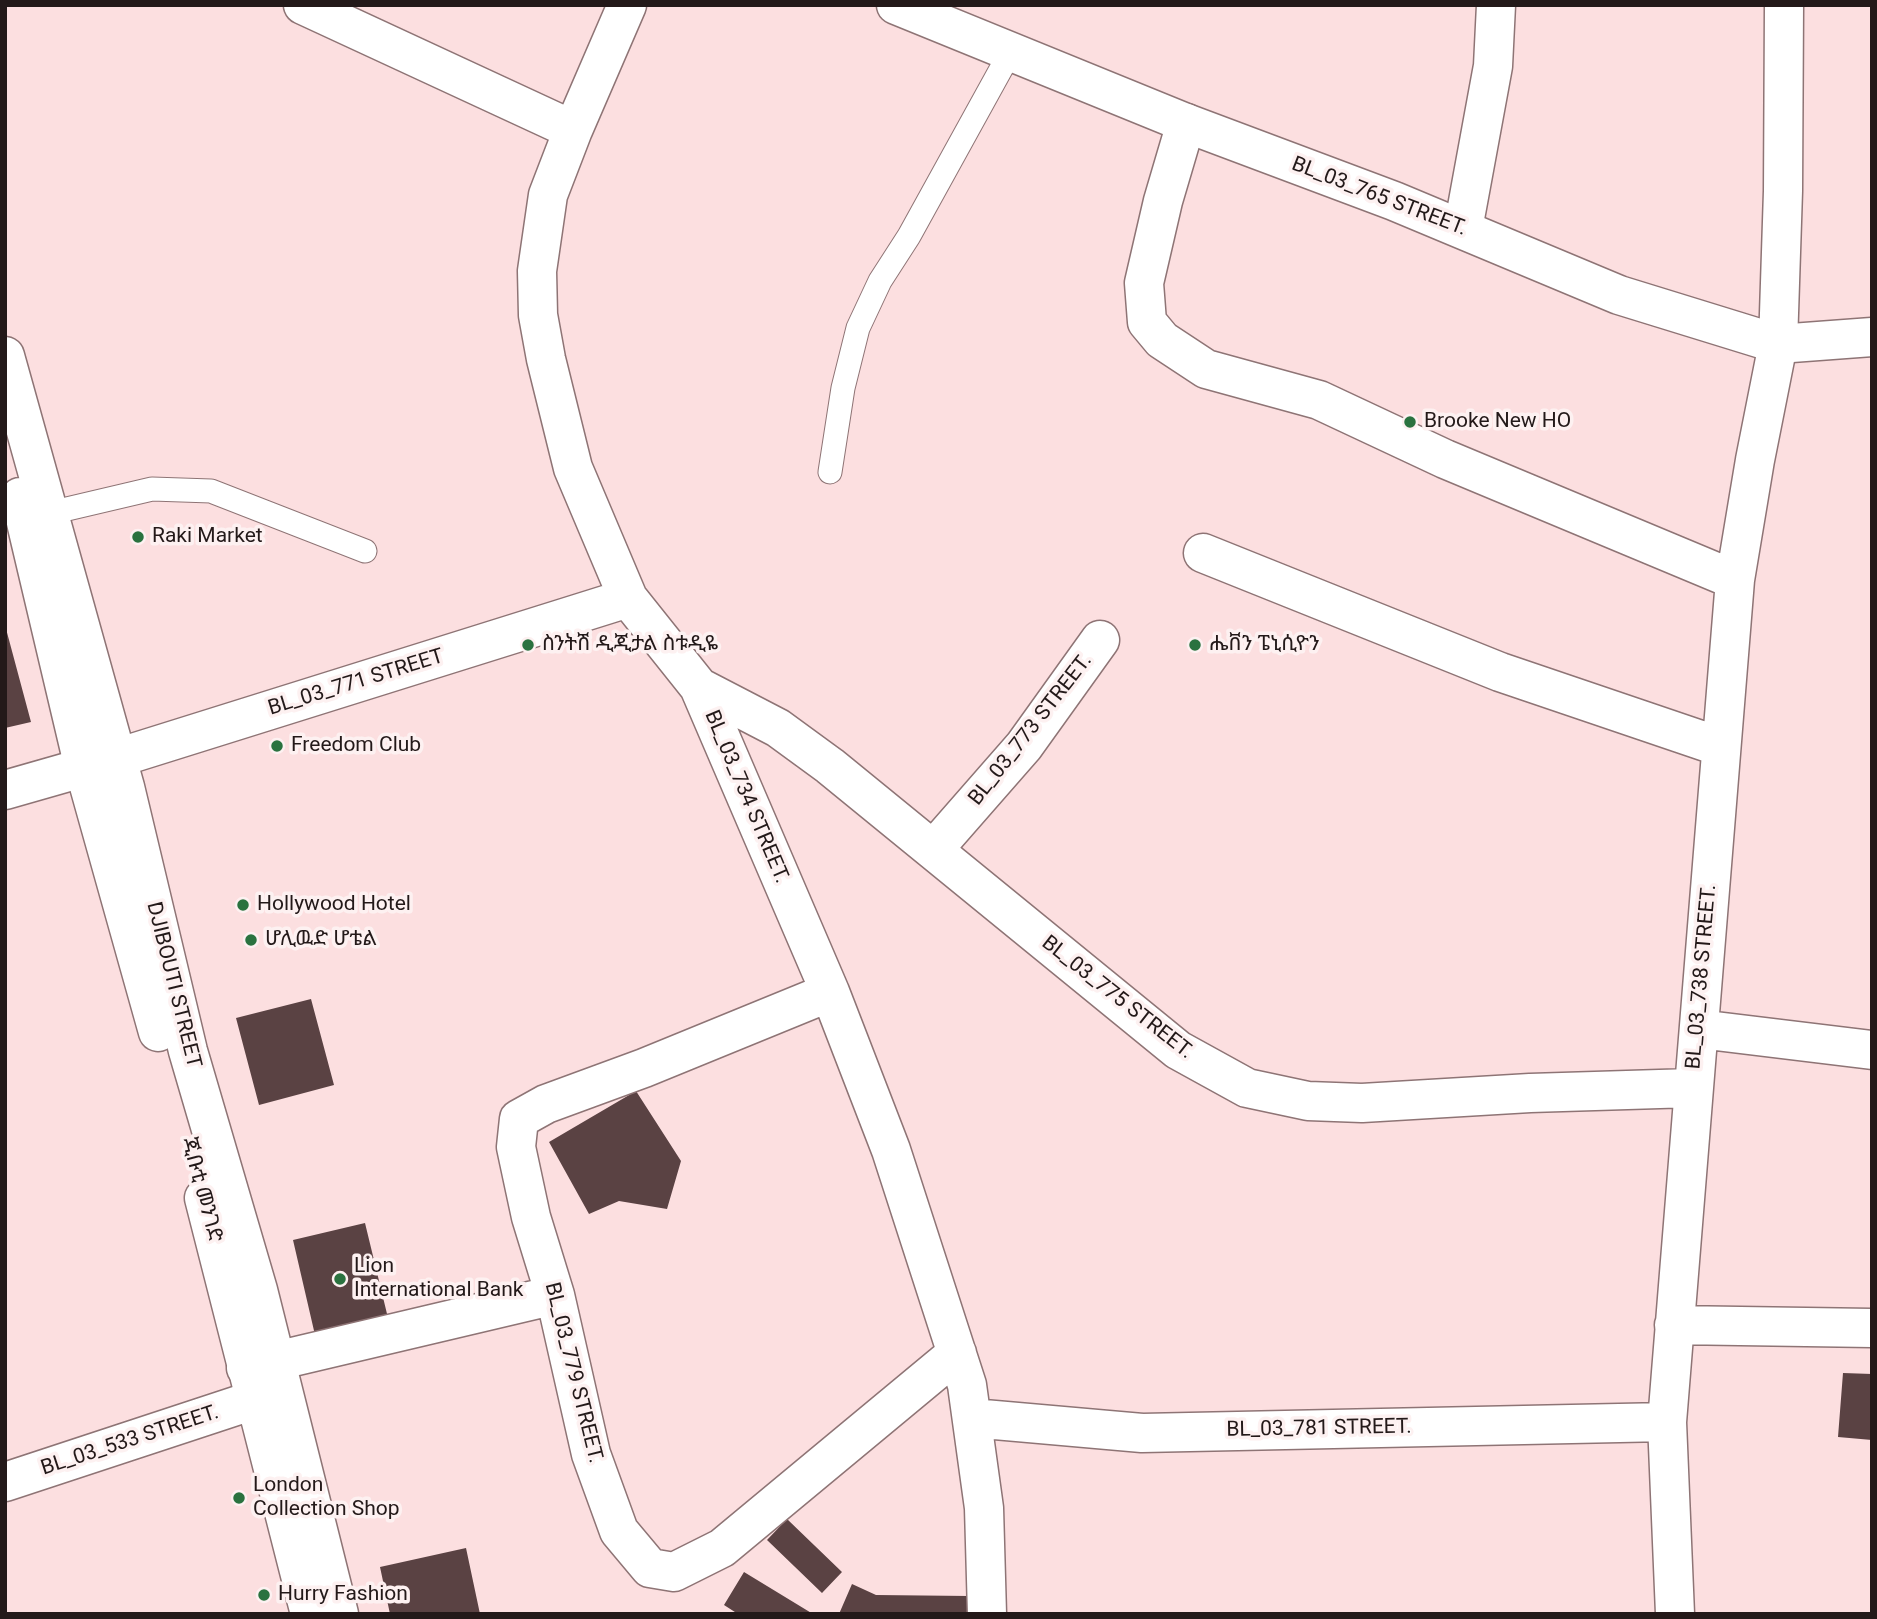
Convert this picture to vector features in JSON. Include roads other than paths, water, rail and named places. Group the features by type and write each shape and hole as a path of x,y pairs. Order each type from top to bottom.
{"street":[{"path":"303,5 573,130"},
{"name":"BL_03_734 STREET.","path":"627,5 548,195 537,271 538,315 573,468 628,598 699,687 830,992 891,1150 967,1385 984,1508 987,1614"},
{"name":"BL_03_765 STREET.","path":"896,5 1186,123 1463,229 1619,295 1778,344 1872,337"},
{"path":"1463,229 1493,66 1496,5"},
{"name":"BL_03_738 STREET.","path":"1675,1614 1667,1422 1735,580 1778,344 1783,191 1784,5"},
{"path":"1186,123 1163,201 1144,283 1147,322 1162,341 1206,369 1319,400 1445,459 1735,580"},
{"path":"5,356 50,513 101,763"},
{"path":"5,437 101,763"},
{"path":"1203,553 1500,672 1721,747"},
{"name":"BL_03_771 STREET","path":"5,790 101,763 628,598"},
{"name":"BL_03_773 STREET.","path":"933,850 1024,747 1100,640"},
{"name":"BL_03_775 STREET.","path":"699,687 778,728 830,766 1178,1050 1247,1088 1308,1101 1362,1104 1530,1093 1692,1088"},
{"name":"ጂቡቲ መንገድ","path":"101,763 211,1225 259,1376 310,1614"},
{"name":"BL_03_779 STREET.","path":"830,992 644,1068 546,1104 519,1119 516,1147 531,1217 555,1295 591,1454 619,1531 650,1569 674,1572 722,1548 957,1353"},
{"path":"1699,1030 1872,1050"},
{"name":"BL_03_533 STREET.","path":"5,1482 259,1376 555,1295"},
{"path":"1674,1325 1872,1328"},
{"path":"259,1376 339,1614"},
{"name":"BL_03_781 STREET.","path":"972,1419 1142,1433 1667,1422"}],"lane":[{"path":"830,472 843,388 858,328 880,281 909,236 1011,51"},
{"path":"50,513 152,489 211,491 365,551"}],"place":[{"name":"Brooke New HO","path":"1410,422"},
{"name":"Raki Market","path":"138,537"},
{"name":"ስንትሽ ዲጂታል ስቱዲዬ","path":"528,645"},
{"name":"ሔቨን ፔኒሲዮን","path":"1195,645"},
{"name":"Freedom Club","path":"277,746"},
{"name":"Hollywood Hotel","path":"243,905"},
{"name":"ሆሊዉድ ሆቴል","path":"251,940"},
{"name":"Lion International Bank","path":"340,1279"},
{"name":"London Collection Shop","path":"239,1498"},
{"name":"Hurry Fashion","path":"264,1595"}]}
